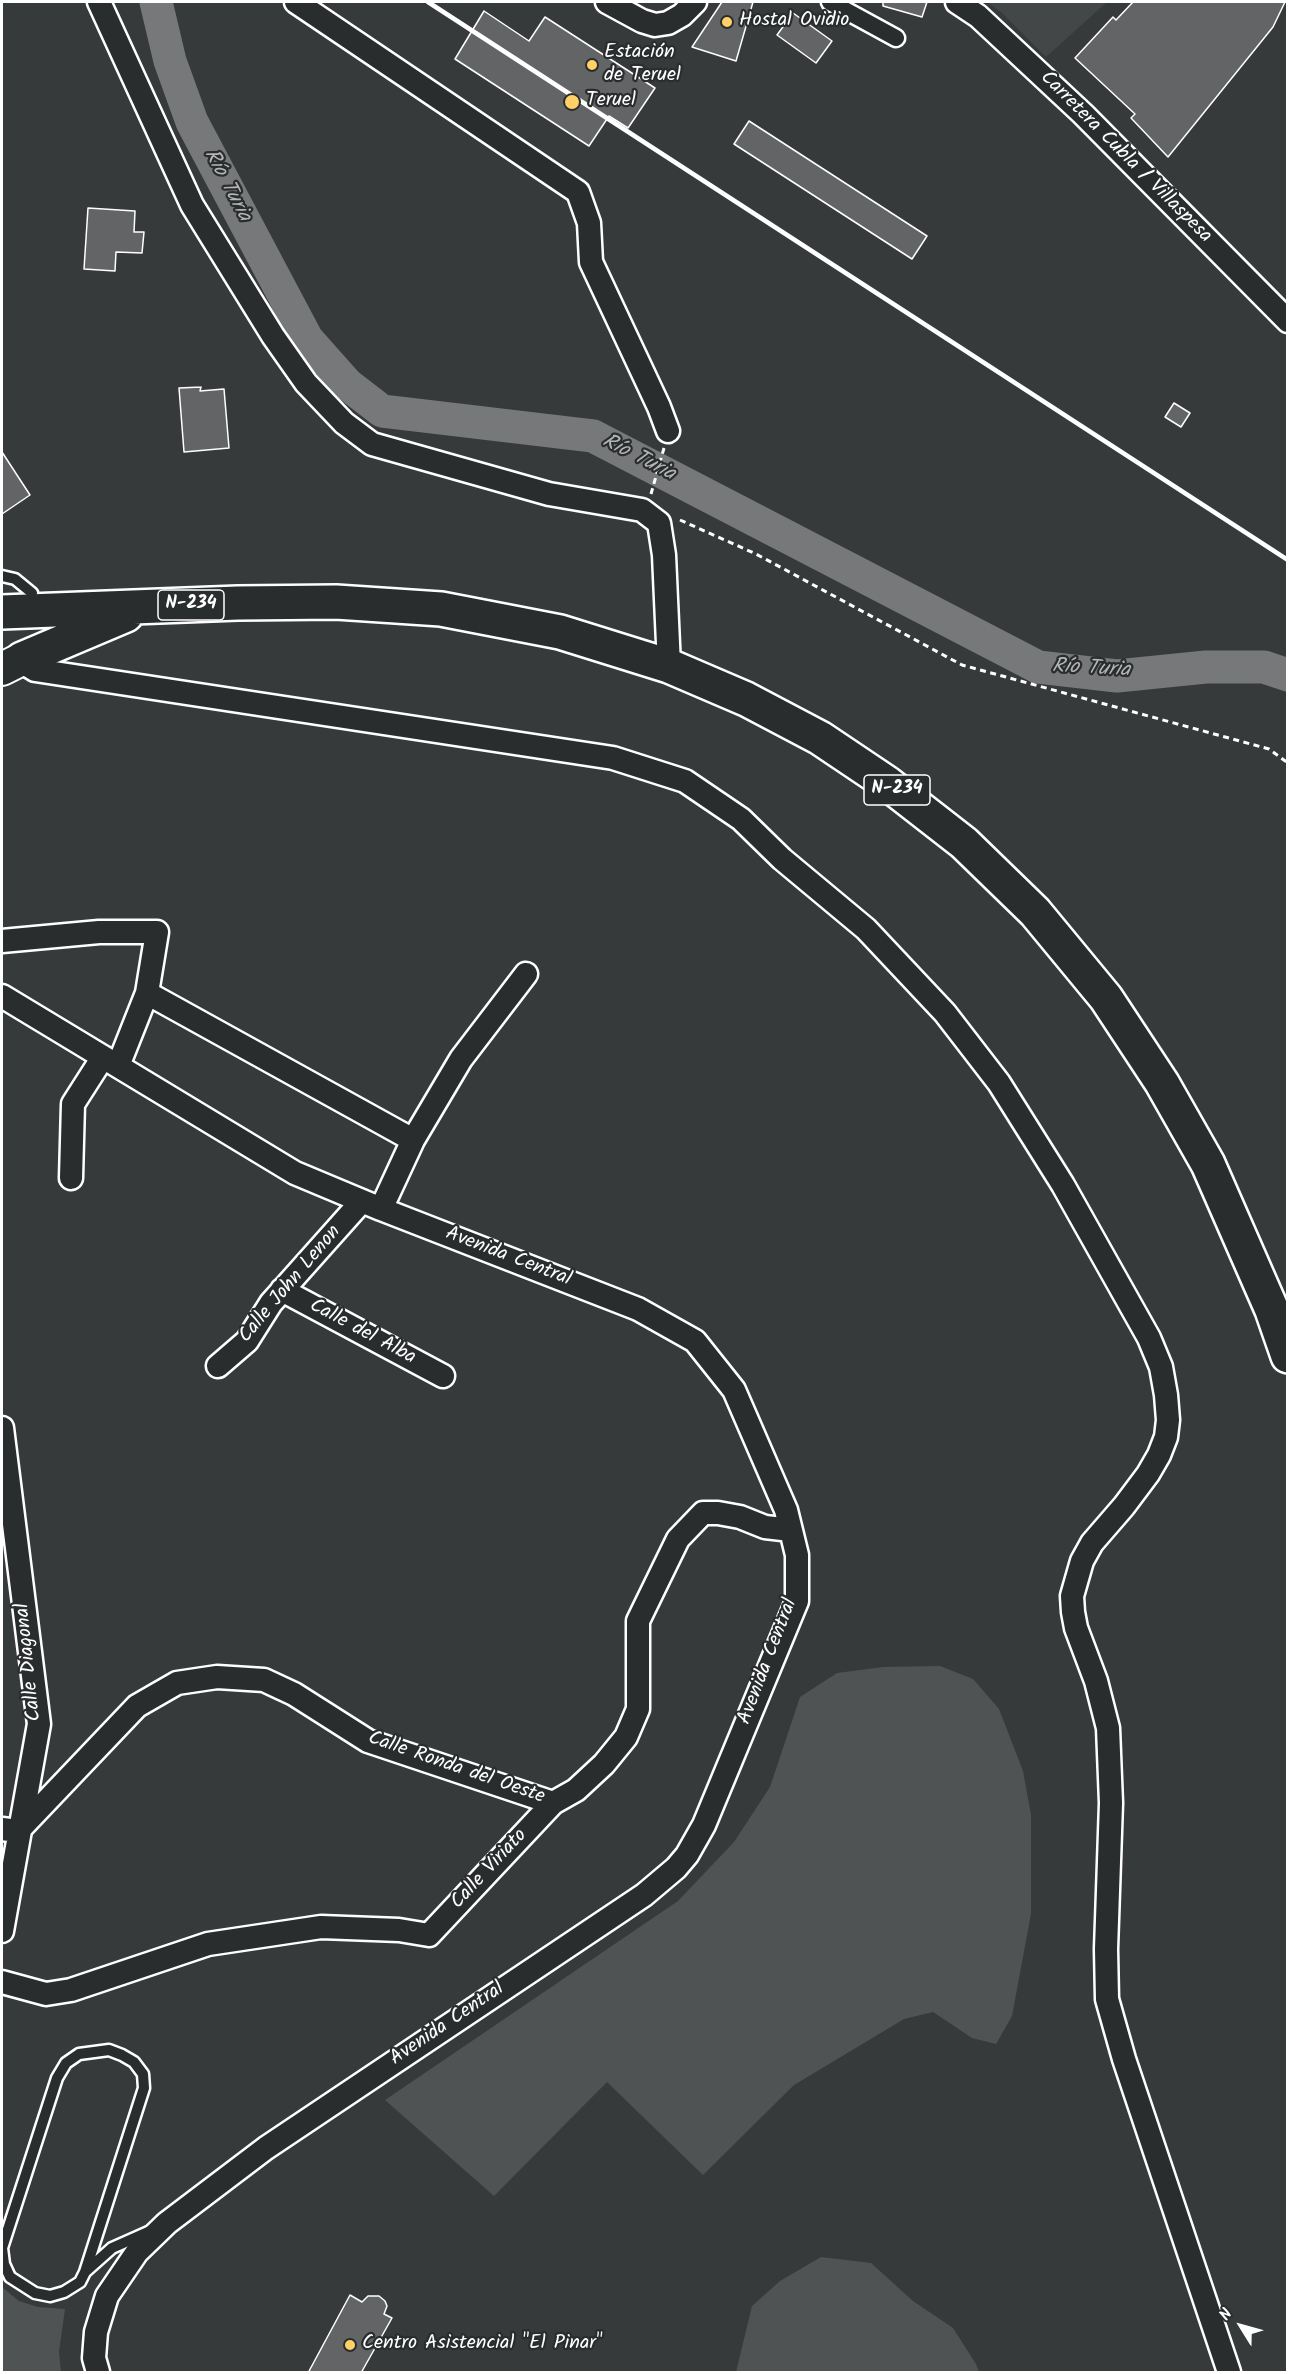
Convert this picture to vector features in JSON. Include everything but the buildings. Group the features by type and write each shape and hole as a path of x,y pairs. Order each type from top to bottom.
{"highway":[{"path":"17,592 63,596 93,609"},
{"name":"N-234","path":"2,612 336,602 441,609 560,632 669,666 746,699 820,738 886,783 964,843 1035,912 1106,998 1174,1103 1208,1164 1272,1310 1287,1356"},
{"path":"12,664 144,606"}],"street":[{"path":"99,2 192,205 273,336 306,383 344,423 372,444 549,494 642,510 659,523 664,555 669,666"},
{"path":"296,2 578,192 590,223 591,262 668,431"},
{"path":"607,2 655,26 668,23 682,15 695,2"},
{"path":"830,2 896,38"},
{"name":"Carretera Cubla / Villaspesa","path":"957,2 978,16 1083,114 1287,321"},
{"path":"12,664 27,665 35,670 613,758 685,781 741,819 782,859 866,929 945,1013 999,1083 1063,1185 1149,1338 1161,1367 1166,1395 1168,1420 1166,1437 1159,1455 1124,1506 1106,1524 1082,1561 1072,1596 1073,1612 1076,1628 1096,1681 1108,1728 1111,1803 1106,1949 1107,1999 1121,2049 1229,2373"},
{"path":"2,941 99,932 157,932 147,993 110,1062 73,1104 71,1178"},
{"name":"Calle John Lenon","path":"219,1366 247,1341 282,1290 372,1205 461,1059 526,974"},
{"path":"147,993 413,1140"},
{"name":"Avenida Central","path":"2,996 295,1173 638,1309 695,1341 734,1390 786,1510 797,1555 797,1601 704,1825 687,1855 676,1868 644,1895 266,2148 167,2223 137,2252 107,2296 96,2332 94,2358 98,2373"},
{"name":"Calle del Alba","path":"282,1290 443,1376"},
{"name":"Calle Diagonal","path":"2,1428 39,1724 10,1830 2,1931"},
{"name":"Calle Viriato","path":"2,1982 46,1994 71,1990 208,1944 321,1927 399,1930 429,1935 553,1803 576,1790 604,1764 626,1737 638,1709 638,1621 678,1539 703,1513 740,1517 765,1527 791,1530"},
{"name":"Calle Ronda del Oeste","path":"10,1830 137,1706 177,1683 217,1677 264,1680 294,1694 368,1741 553,1803"}],"lane":[{"path":"2,576 15,579 17,592"},
{"path":"85,2272 144,2088 143,2074 134,2062 109,2050 79,2054 66,2063 57,2078 2,2248 4,2264 10,2277 35,2293 50,2296 64,2292 80,2282 85,2272 112,2248 167,2223"}],"path":[{"path":"657,479 663,455"},
{"path":"642,510 680,520 756,554 962,665 1269,749 1287,763"}],"shaded area":[{"path":"987,2 1107,2 1046,57 1001,12"},
{"path":"940,1666 973,1679 999,1709 1023,1771 1031,1815 1031,1914 1012,2016 996,2044 972,2038 933,2012 904,2019 794,2085 703,2175 607,2082 494,2196 385,2100 678,1901 734,1842 770,1787 800,1697 837,1673 883,1667"},
{"path":"821,2257 871,2263 913,2301 953,2328 979,2372 736,2372 752,2306 780,2281"},
{"path":"2,2287 19,2301 38,2307 65,2309 59,2352 61,2372 2,2372"}],"waterway":[{"name":"Río Turia","path":"156,2 170,61 192,122 307,339 347,384 382,411 593,436 1038,667 1117,676 1206,667 1264,667 1288,675"}],"railway":[{"path":"428,2 1288,560"}],"place":[{"name":"Hostal Ovidio","path":"727,22"},
{"name":"Estación de Teruel","path":"592,65"},
{"name":"Teruel","path":"572,102"},
{"name":"Centro Asistencial \"El Pinar\"","path":"350,2345"}]}
